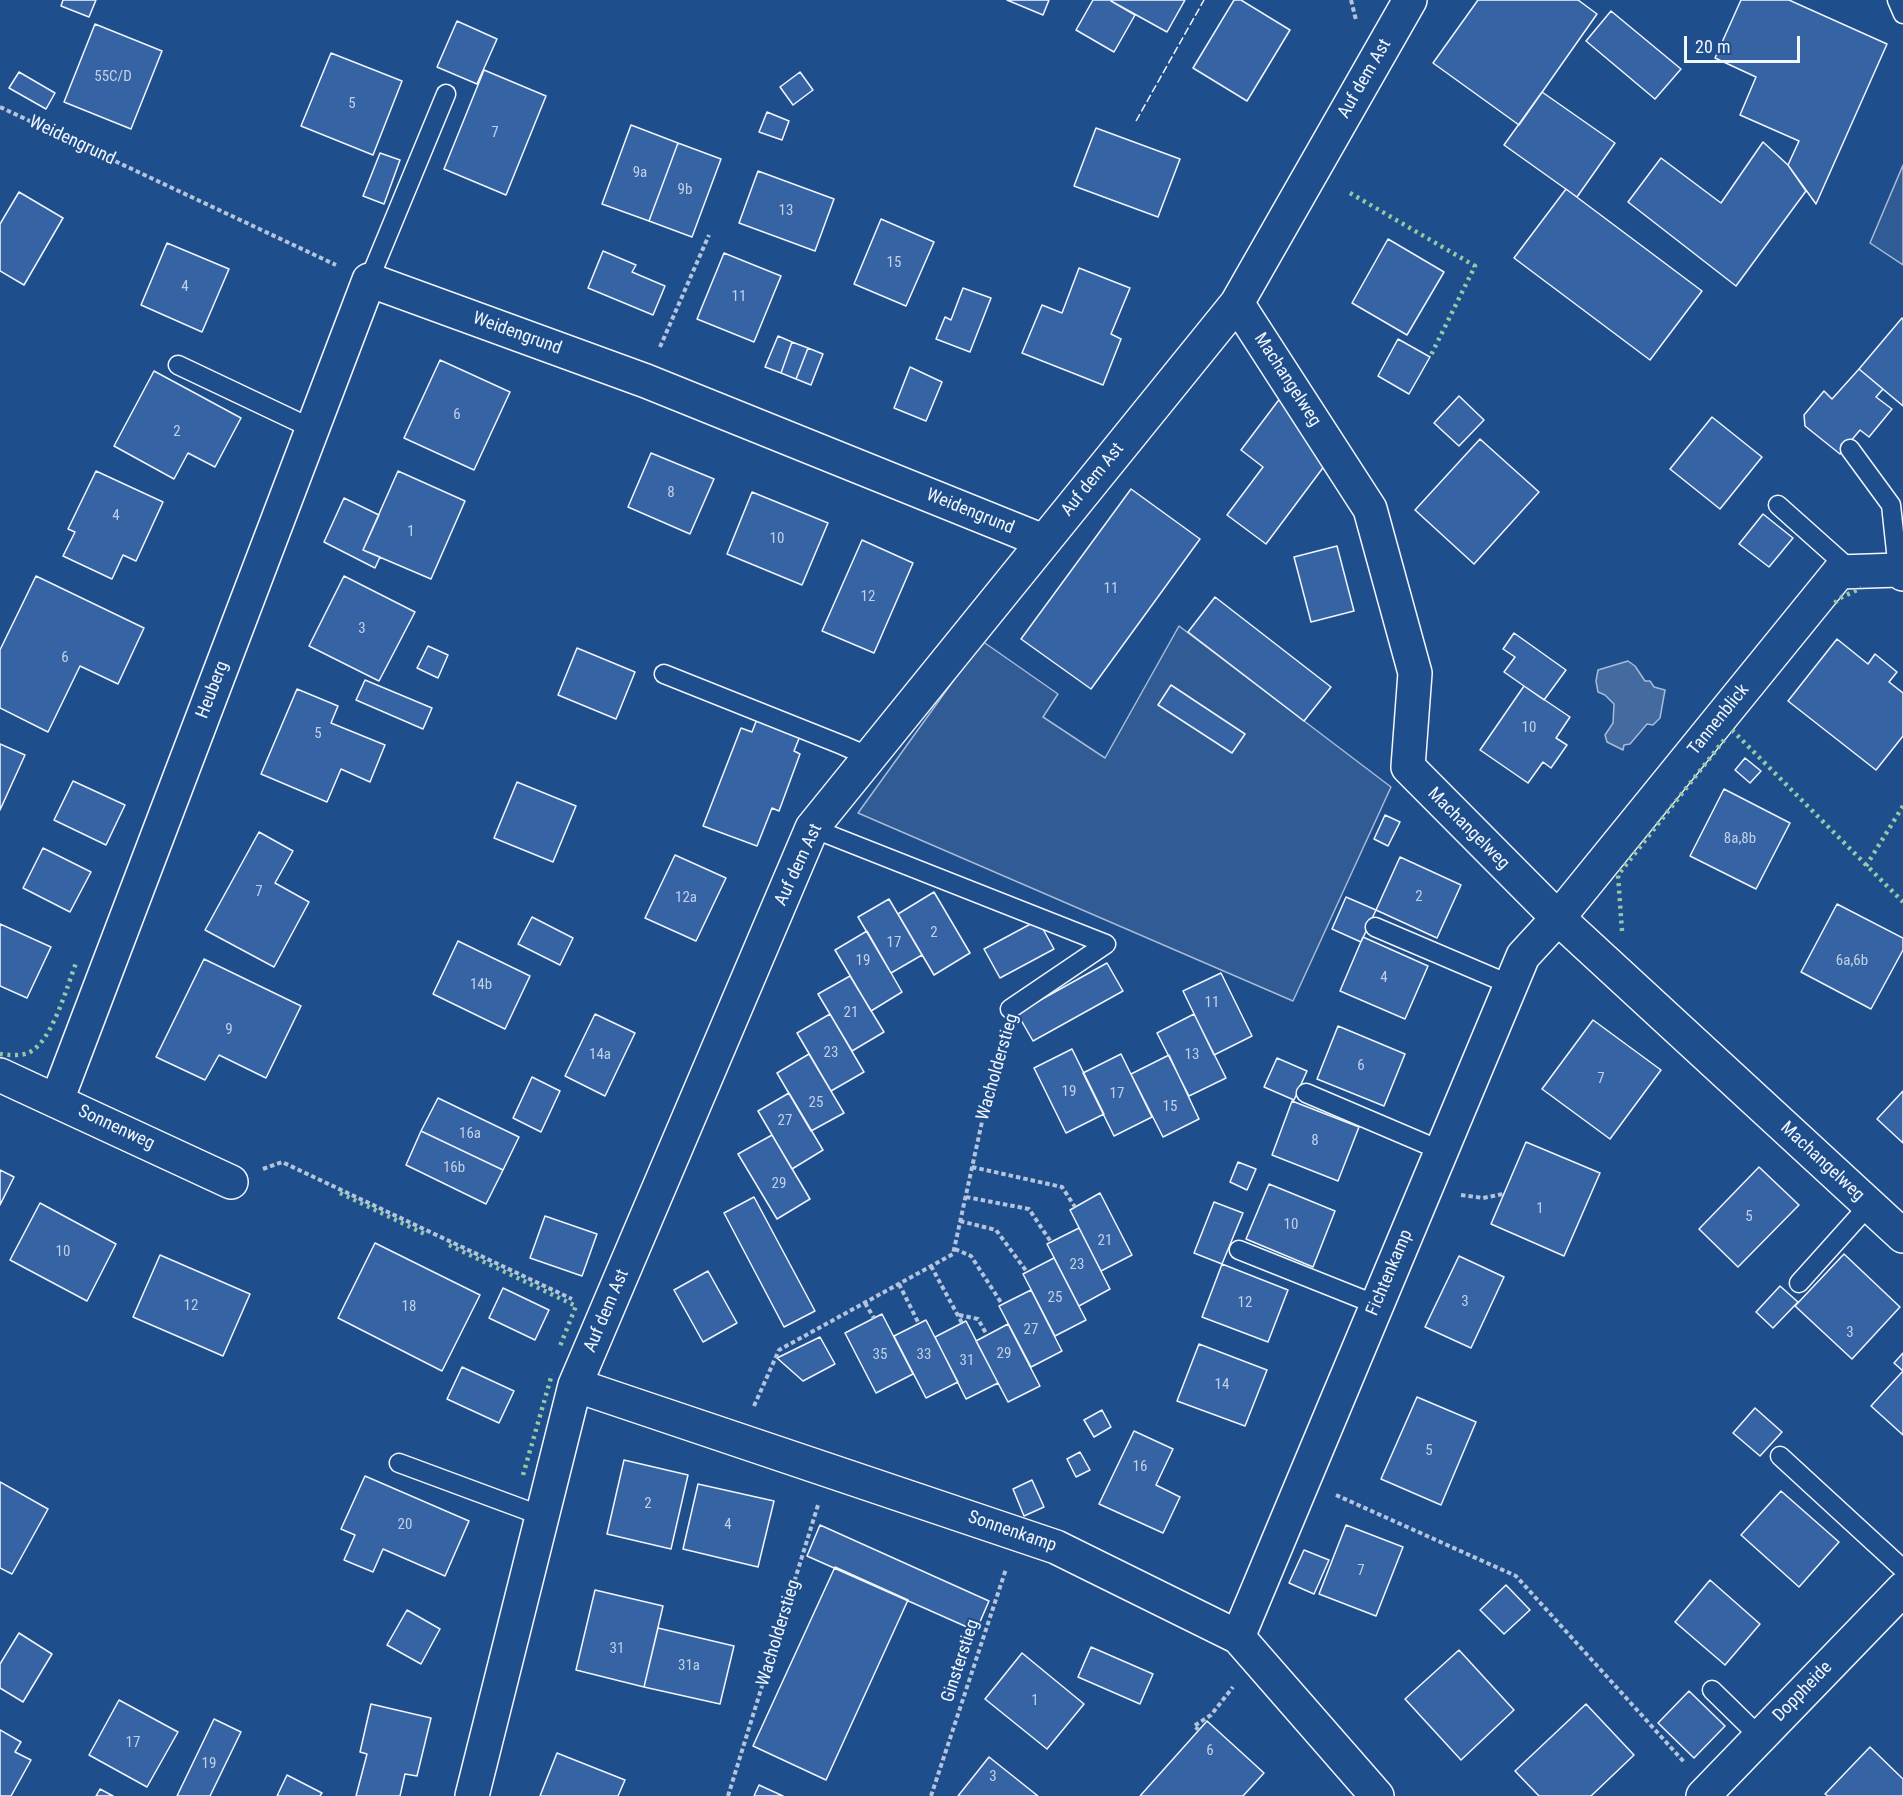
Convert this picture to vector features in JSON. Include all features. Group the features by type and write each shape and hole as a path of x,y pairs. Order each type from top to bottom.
{"street":[{"name":"Auf dem Ast","path":"472,1796 575,1385 812,828 1236,303 1410,0"},
{"name":"Weidengrund","path":"369,280 646,381 1043,541"},
{"name":"Heuberg","path":"57,1100 369,280"},
{"name":"Machangelweg","path":"1236,303 1370,508 1415,673 1408,768 1558,918 1903,1236"},
{"name":"Tannenblick","path":"1558,918 1839,572 1902,569"},
{"name":"Fichtenkamp","path":"1238,1637 1523,956 1558,918"},
{"name":"Sonnenweg","path":"0,1075 231,1182"},
{"name":"Sonnenkamp","path":"575,1385 1056,1547 1238,1637 1377,1796"},
{"name":"Doppheide","path":"1706,1793 1903,1589"}],"lane":[{"path":"1898,0 1903,14"},
{"path":"369,280 446,94"},
{"path":"178,365 313,429"},
{"path":"1850,449 1891,504 1902,569"},
{"path":"1778,505 1853,572"},
{"path":"664,674 870,757"},
{"name":"Wacholderstieg","path":"812,828 1106,944 1010,1009"},
{"path":"1375,927 1511,985"},
{"path":"1306,1093 1442,1151"},
{"path":"1799,1283 1869,1205"},
{"path":"1239,1250 1377,1305"},
{"path":"1780,1456 1903,1569"},
{"path":"399,1463 542,1516"},
{"path":"1712,1690 1760,1737"}],"path":[{"path":"1351,0 1359,30"},
{"name":"Weidengrund","path":"0,107 369,280"},
{"path":"646,381 709,234"},
{"name":"Wacholderstieg","path":"955,1249 988,1090 1010,1009"},
{"path":"231,1182 282,1162 605,1315"},
{"path":"972,1167 1062,1187 1075,1207"},
{"path":"966,1197 1029,1209 1051,1242"},
{"path":"960,1221 996,1230 1027,1272"},
{"path":"739,1440 779,1350 953,1254 955,1249 971,1256 1002,1304"},
{"path":"931,1266 962,1323"},
{"path":"899,1284 919,1324"},
{"path":"865,1303 874,1318"},
{"path":"958,1315 978,1319 987,1335"},
{"name":"Wacholderstieg","path":"728,1796 829,1470"},
{"path":"1304,1480 1516,1576 1706,1793"},
{"name":"Ginsterstieg","path":"931,1796 1018,1534"},
{"path":"1199,1730 1194,1726 1211,1715 1233,1688 1261,1664"}],"shaded area":[{"path":"1903,165 1903,265 1870,243"},
{"path":"1179,626 1391,787 1293,1001 858,813 982,641 1058,694 1043,717 1105,758"},
{"path":"1628,661 1635,666 1645,681 1650,681 1654,687 1665,690 1660,718 1653,725 1647,724 1630,744 1624,745 1623,750 1607,742 1605,735 1613,723 1614,704 1598,692 1596,681 1598,670"}],"building":[{"path":"63,0 96,0 89,17 61,6"},
{"path":"1007,0 1049,0 1043,15"},
{"path":"1093,0 1112,0 1135,15 1114,52 1076,30"},
{"path":"1112,0 1185,0 1167,32"},
{"path":"1234,0 1241,0 1290,30 1247,101 1193,68"},
{"path":"1478,0 1578,0 1597,14 1519,125 1433,63"},
{"path":"1741,0 1789,0 1887,44 1816,204 1788,165 1799,141 1740,115 1756,77 1715,58"},
{"path":"1611,11 1681,69 1655,99 1586,41"},
{"path":"457,21 497,39 477,84 437,67"},
{"path":"95,24 162,51 131,129 64,102"},
{"path":"331,53 402,81 373,155 301,126"},
{"path":"484,70 546,96 506,195 444,169"},
{"path":"19,72 55,93 46,109 9,88"},
{"path":"800,72 813,90 793,105 780,87"},
{"path":"1542,92 1615,143 1577,197 1504,145"},
{"path":"767,112 789,121 782,140 759,132"},
{"path":"631,125 678,143 649,221 602,204"},
{"path":"1096,128 1180,159 1158,217 1074,186"},
{"path":"1763,142 1788,165 1806,191 1736,286 1628,202 1661,158 1721,203"},
{"path":"678,143 721,159 692,237 649,221"},
{"path":"380,153 400,160 384,204 363,196"},
{"path":"758,171 834,199 815,251 739,223"},
{"path":"1566,189 1702,291 1650,360 1514,258"},
{"path":"19,192 63,218 24,285 0,271 0,224"},
{"path":"881,219 934,242 906,306 854,284"},
{"path":"1388,239 1444,272 1407,335 1352,303"},
{"path":"167,243 229,269 202,332 141,305"},
{"path":"603,251 636,265 632,272 665,286 653,315 588,288"},
{"path":"724,253 781,276 754,342 697,319"},
{"path":"1079,268 1130,288 1111,334 1121,339 1103,385 1022,353 1042,305 1062,313"},
{"path":"963,288 991,298 970,352 936,339 945,317 951,320"},
{"path":"1903,319 1903,406 1859,369"},
{"path":"778,336 792,342 781,373 765,367"},
{"path":"1398,339 1430,357 1409,394 1378,376"},
{"path":"792,342 808,348 796,379 781,373"},
{"path":"808,348 823,354 811,385 796,379"},
{"path":"440,360 510,392 474,470 404,438"},
{"path":"910,367 942,382 926,421 894,408"},
{"path":"1859,369 1883,389 1876,397 1892,409 1869,437 1860,430 1840,454 1805,426 1804,415 1824,391 1832,399"},
{"path":"154,371 241,418 215,467 188,453 174,479 114,446"},
{"path":"1459,396 1484,420 1459,446 1434,423"},
{"path":"1281,397 1328,461 1266,544 1227,515 1263,467 1241,450"},
{"path":"1712,417 1762,457 1720,509 1670,469"},
{"path":"1480,439 1539,492 1474,564 1415,510"},
{"path":"651,453 714,479 690,534 628,507"},
{"path":"96,471 163,502 136,561 123,555 112,579 63,556 75,532 68,529"},
{"path":"398,471 465,501 431,579 363,550"},
{"path":"1131,489 1200,539 1091,689 1021,639"},
{"path":"752,492 828,523 802,585 727,554"},
{"path":"344,498 379,515 363,550 380,557 375,568 324,542"},
{"path":"1763,514 1793,538 1769,567 1739,544"},
{"path":"862,540 913,563 874,653 822,631"},
{"path":"1337,546 1354,611 1311,622 1294,557"},
{"path":"36,576 144,628 118,684 80,666 48,732 0,708 0,650"},
{"path":"344,576 415,612 379,681 309,646"},
{"path":"1215,597 1331,687 1304,721 1188,632"},
{"path":"1514,633 1566,670 1544,700 1504,672 1515,657 1503,649"},
{"path":"1837,639 1868,664 1875,654 1897,672 1889,682 1903,693 1903,736 1876,770 1788,701"},
{"path":"428,646 448,655 438,678 417,668"},
{"path":"577,648 635,672 616,719 558,695"},
{"path":"365,680 432,708 423,729 356,700"},
{"path":"1171,685 1245,734 1232,753 1158,705"},
{"path":"1524,686 1570,717 1556,738 1567,745 1551,768 1543,762 1528,783 1480,750"},
{"path":"297,689 338,706 331,723 385,745 370,782 341,769 327,802 261,774"},
{"path":"757,719 800,736 794,751 800,754 779,811 772,808 757,846 703,826 741,728 752,732"},
{"path":"0,744 25,755 0,810"},
{"path":"1745,758 1761,771 1750,783 1735,770"},
{"path":"73,781 125,805 106,845 54,820"},
{"path":"517,782 576,806 553,862 494,838"},
{"path":"1724,789 1790,823 1756,889 1690,856"},
{"path":"1385,815 1400,822 1388,846 1374,839"},
{"path":"259,832 293,851 275,883 309,902 274,967 205,930"},
{"path":"43,848 91,872 70,912 23,888"},
{"path":"675,855 726,878 696,941 645,918"},
{"path":"1400,857 1461,885 1437,938 1376,910"},
{"path":"934,892 970,953 934,975 898,914"},
{"path":"1346,897 1376,910 1361,942 1332,929"},
{"path":"889,899 922,955 891,973 858,917"},
{"path":"1837,904 1903,938 1903,950 1871,1009 1801,972"},
{"path":"532,917 573,938 560,965 518,944"},
{"path":"1038,920 1054,949 1000,978 984,949"},
{"path":"0,924 51,947 27,998 0,986"},
{"path":"867,931 902,992 871,1011 835,950"},
{"path":"1363,937 1428,966 1405,1019 1340,991"},
{"path":"458,941 530,976 505,1029 433,994"},
{"path":"204,959 301,1006 266,1078 219,1055 205,1080 156,1057"},
{"path":"1107,963 1123,991 1033,1041 1017,1013"},
{"path":"1221,973 1252,1036 1214,1055 1183,991"},
{"path":"850,976 884,1032 852,1051 818,994"},
{"path":"595,1014 635,1033 605,1096 565,1076"},
{"path":"830,1014 864,1072 831,1091 797,1033"},
{"path":"1194,1014 1226,1078 1189,1096 1157,1033"},
{"path":"1593,1020 1661,1070 1610,1139 1542,1089"},
{"path":"1338,1026 1405,1054 1384,1106 1317,1079"},
{"path":"1072,1049 1104,1114 1066,1133 1034,1068"},
{"path":"809,1054 844,1113 811,1131 777,1073"},
{"path":"1121,1054 1152,1117 1114,1136 1083,1073"},
{"path":"1169,1055 1199,1119 1163,1137 1131,1074"},
{"path":"1277,1058 1307,1071 1294,1100 1264,1087"},
{"path":"532,1077 560,1091 541,1132 513,1118"},
{"path":"1903,1091 1903,1143 1877,1119"},
{"path":"789,1093 823,1150 792,1169 758,1111"},
{"path":"438,1098 519,1137 503,1170 421,1131"},
{"path":"1292,1101 1359,1127 1338,1181 1272,1155"},
{"path":"421,1131 503,1170 486,1204 406,1165"},
{"path":"772,1135 810,1199 777,1219 738,1154"},
{"path":"1526,1142 1600,1173 1564,1256 1491,1224"},
{"path":"1238,1162 1256,1169 1247,1190 1230,1182"},
{"path":"1759,1167 1799,1205 1738,1267 1699,1229"},
{"path":"0,1170 14,1177 0,1205"},
{"path":"1269,1184 1335,1211 1313,1267 1246,1239"},
{"path":"1100,1193 1132,1255 1101,1271 1070,1210"},
{"path":"754,1197 815,1311 784,1327 724,1213"},
{"path":"1214,1202 1243,1213 1222,1264 1194,1253"},
{"path":"40,1203 116,1244 87,1301 10,1260"},
{"path":"545,1216 597,1234 582,1276 530,1258"},
{"path":"1079,1228 1110,1289 1079,1306 1047,1244"},
{"path":"375,1243 480,1295 442,1371 338,1318"},
{"path":"1844,1254 1900,1307 1852,1359 1795,1306"},
{"path":"160,1255 250,1294 223,1356 133,1317"},
{"path":"1459,1256 1504,1277 1471,1348 1425,1327"},
{"path":"1054,1258 1086,1320 1055,1336 1023,1274"},
{"path":"1222,1264 1288,1290 1268,1342 1202,1317"},
{"path":"708,1271 737,1323 703,1342 674,1290"},
{"path":"1780,1286 1798,1302 1773,1328 1756,1312"},
{"path":"503,1288 549,1310 535,1340 489,1318"},
{"path":"1031,1290 1062,1351 1031,1367 999,1306"},
{"path":"882,1314 913,1374 876,1393 845,1333"},
{"path":"926,1320 958,1382 926,1398 894,1336"},
{"path":"966,1321 998,1383 966,1399 935,1337"},
{"path":"1008,1324 1040,1386 1008,1402 976,1341"},
{"path":"820,1337 835,1364 803,1381 777,1358"},
{"path":"1199,1344 1267,1370 1245,1426 1177,1401"},
{"path":"1903,1353 1903,1371 1894,1363"},
{"path":"462,1367 514,1391 499,1423 447,1399"},
{"path":"1903,1371 1903,1435 1871,1406"},
{"path":"1417,1397 1476,1422 1441,1505 1381,1479"},
{"path":"1755,1408 1782,1432 1760,1456 1733,1433"},
{"path":"1102,1410 1111,1427 1094,1437 1084,1420"},
{"path":"1134,1431 1173,1449 1156,1485 1180,1497 1163,1533 1099,1504"},
{"path":"1080,1452 1090,1470 1076,1477 1067,1459"},
{"path":"624,1460 688,1475 671,1549 607,1534"},
{"path":"365,1476 469,1521 445,1576 383,1549 373,1572 344,1560 355,1535 341,1529"},
{"path":"1032,1480 1044,1507 1024,1516 1013,1489"},
{"path":"0,1482 48,1509 12,1574 0,1568"},
{"path":"698,1484 774,1501 758,1567 683,1549"},
{"path":"1781,1491 1839,1542 1799,1587 1741,1535"},
{"path":"820,1525 989,1601 976,1631 807,1556"},
{"path":"1346,1525 1403,1547 1376,1616 1319,1594"},
{"path":"1304,1550 1329,1560 1314,1594 1289,1583"},
{"path":"835,1567 908,1600 826,1780 753,1746"},
{"path":"1710,1580 1760,1624 1725,1665 1675,1622"},
{"path":"1506,1585 1530,1610 1504,1634 1480,1610"},
{"path":"595,1590 663,1606 644,1687 576,1670"},
{"path":"407,1610 440,1629 421,1664 387,1645"},
{"path":"658,1628 734,1646 720,1704 644,1687"},
{"path":"19,1633 52,1654 23,1702 0,1688 0,1664"},
{"path":"1091,1647 1153,1674 1140,1704 1078,1677"},
{"path":"1459,1650 1514,1710 1461,1760 1405,1699"},
{"path":"1022,1653 1084,1704 1047,1749 985,1699"},
{"path":"1689,1691 1725,1726 1694,1758 1658,1723"},
{"path":"119,1700 178,1732 147,1787 89,1755"},
{"path":"371,1704 431,1718 417,1776 405,1774 400,1796 356,1796 367,1754 360,1752"},
{"path":"1586,1704 1634,1755 1591,1796 1539,1796 1515,1771"},
{"path":"214,1719 241,1732 210,1796 177,1796"},
{"path":"1207,1721 1264,1773 1243,1796 1140,1796"},
{"path":"0,1730 21,1742 15,1752 31,1760 11,1796 0,1796"},
{"path":"1870,1747 1903,1779 1903,1796 1828,1796 1825,1794"},
{"path":"557,1753 625,1780 618,1796 540,1796"},
{"path":"989,1757 1038,1796 958,1796"},
{"path":"287,1775 322,1793 320,1796 277,1796"},
{"path":"759,1785 783,1796 754,1796"},
{"path":"100,1789 113,1796 96,1796"}],"hedge":[{"path":"1350,193 1475,266 1430,357"},
{"path":"1835,603 1838,599 1861,588"},
{"path":"1732,730 1903,902"},
{"path":"1622,931 1618,875 1724,740"},
{"path":"1866,866 1903,806"},
{"path":"0,1054 18,1055 28,1053 37,1047 58,1013 76,963"},
{"path":"340,1193 427,1235"},
{"path":"449,1245 576,1306 560,1346"},
{"path":"523,1475 552,1374"}],"fence":[{"path":"1136,121 1204,0"}]}
